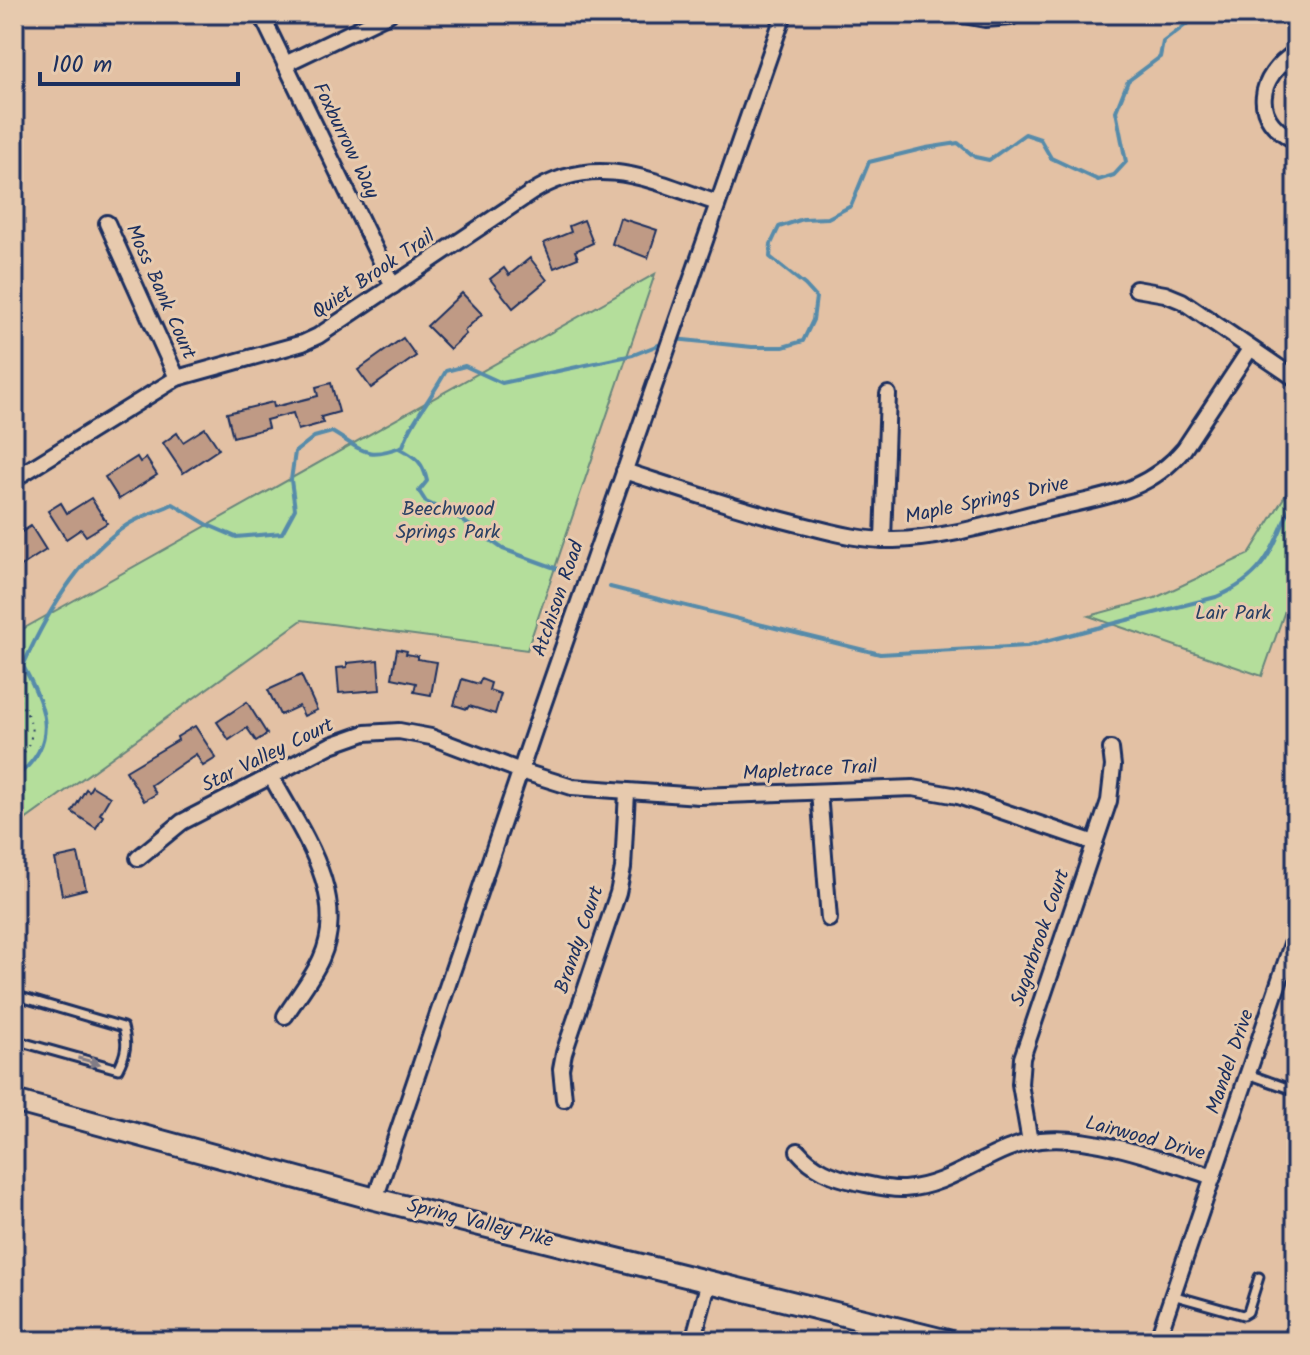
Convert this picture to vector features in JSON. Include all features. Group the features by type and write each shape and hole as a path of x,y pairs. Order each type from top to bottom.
{"street":[{"name":"Foxburrow Way","path":"261,14 393,286"},
{"path":"285,64 389,14"},
{"name":"Atchison Road","path":"375,1199 784,14"},
{"path":"958,14 985,19 1011,17"},
{"path":"1296,52 1281,64 1265,86 1263,95 1264,111 1270,121 1296,141"},
{"name":"Quiet Brook Trail","path":"14,479 177,378 303,343 337,325 539,188 578,173 601,171 636,175 717,203"},
{"name":"Moss Bank Court","path":"107,223 177,378"},
{"path":"1136,289 1165,294 1182,301 1296,379"},
{"name":"Maple Springs Drive","path":"624,471 760,514 847,536 883,540 946,534 1119,493 1147,482 1184,449 1250,349"},
{"path":"883,540 888,394"},
{"name":"Star Valley Court","path":"138,858 182,822 331,745 365,733 399,731 431,737 521,771"},
{"name":"Sugarbrook Court","path":"1030,1142 1020,1084 1022,1058 1112,784 1111,749"},
{"name":"Mapletrace Trail","path":"521,771 572,787 699,796 880,788 936,790 1095,843"},
{"path":"271,776 321,870 329,897 329,927 322,956 285,1016"},
{"name":"Brandy Court","path":"564,1099 561,1085 564,1053 618,893 623,868 627,792"},
{"path":"819,792 829,919"},
{"name":"Mandel Drive","path":"1157,1341 1296,932"},
{"name":"Spring Valley Pike","path":"14,1101 375,1199 948,1341"},
{"name":"Lairwood Drive","path":"798,1151 829,1174 889,1189 942,1180 1012,1147 1062,1139 1091,1143 1213,1177"},
{"path":"693,1341 709,1281"}],"lane":[{"path":"14,995 123,1027 127,1039 118,1069 14,1040"},
{"path":"1248,1074 1296,1091"},
{"path":"1172,1295 1243,1315 1248,1312 1259,1277"}],"path":[{"path":"14,693 32,729 30,746 14,766"}],"green space":[{"name":"Beechwood Springs Park","path":"655,274 527,650 302,620 14,828 14,634"},
{"name":"Lair Park","path":"1296,478 1296,579 1262,676 1089,616 1155,598 1249,554"}],"building":[{"path":"620,218 657,230 648,258 612,244"},
{"path":"584,220 593,243 575,251 578,258 554,268 544,243 571,232 569,226"},
{"path":"530,258 547,280 513,308 490,279 504,268 509,275"},
{"path":"462,293 482,314 450,349 427,326"},
{"path":"403,338 416,356 371,388 358,370"},
{"path":"331,383 339,412 321,417 323,423 298,430 293,413 266,420 268,428 233,437 227,413 273,402 274,407 318,396 316,387"},
{"path":"205,428 219,449 183,473 163,443 177,433 183,442"},
{"path":"137,457 140,462 146,458 157,475 119,499 105,477"},
{"path":"91,498 107,523 86,536 81,529 66,539 48,511 61,503 67,513"},
{"path":"31,526 46,550 21,566 14,555 14,537"},
{"path":"397,649 418,656 417,659 437,662 431,695 414,692 416,683 392,678"},
{"path":"378,660 380,690 339,693 337,668 347,667 347,663"},
{"path":"301,675 317,710 304,716 299,706 280,715 268,690"},
{"path":"462,679 479,684 481,679 491,683 489,690 501,694 495,714 454,705"},
{"path":"247,702 267,734 256,741 247,728 229,740 217,722"},
{"path":"195,726 216,758 203,766 196,754 151,785 156,794 144,801 126,771 178,740 177,737"},
{"path":"92,786 110,797 96,828 72,812 86,789 89,791"},
{"path":"78,854 86,889 62,895 55,859"}],"waterway":[{"path":"674,339 752,347 783,347 803,341 813,320 816,297 770,257 771,244 779,227 803,219 828,218 851,206 869,162 958,143 975,157 989,160 1025,134 1040,139 1051,158 1098,180 1114,175 1126,162 1116,111 1128,81 1160,57 1163,42 1200,14"},
{"path":"14,778 38,752 45,725 38,697 23,666 53,607 79,570 127,525 173,504 236,537 282,533 295,509 291,480 295,452 314,437 332,432 373,453 403,446 446,371 465,366 502,383 633,355 666,342"},
{"path":"399,448 421,465 427,481 419,491 426,502 456,516 503,549 566,572"},
{"path":"610,587 880,654 1027,646 1216,597 1234,588 1248,578 1268,555 1296,494"}]}
